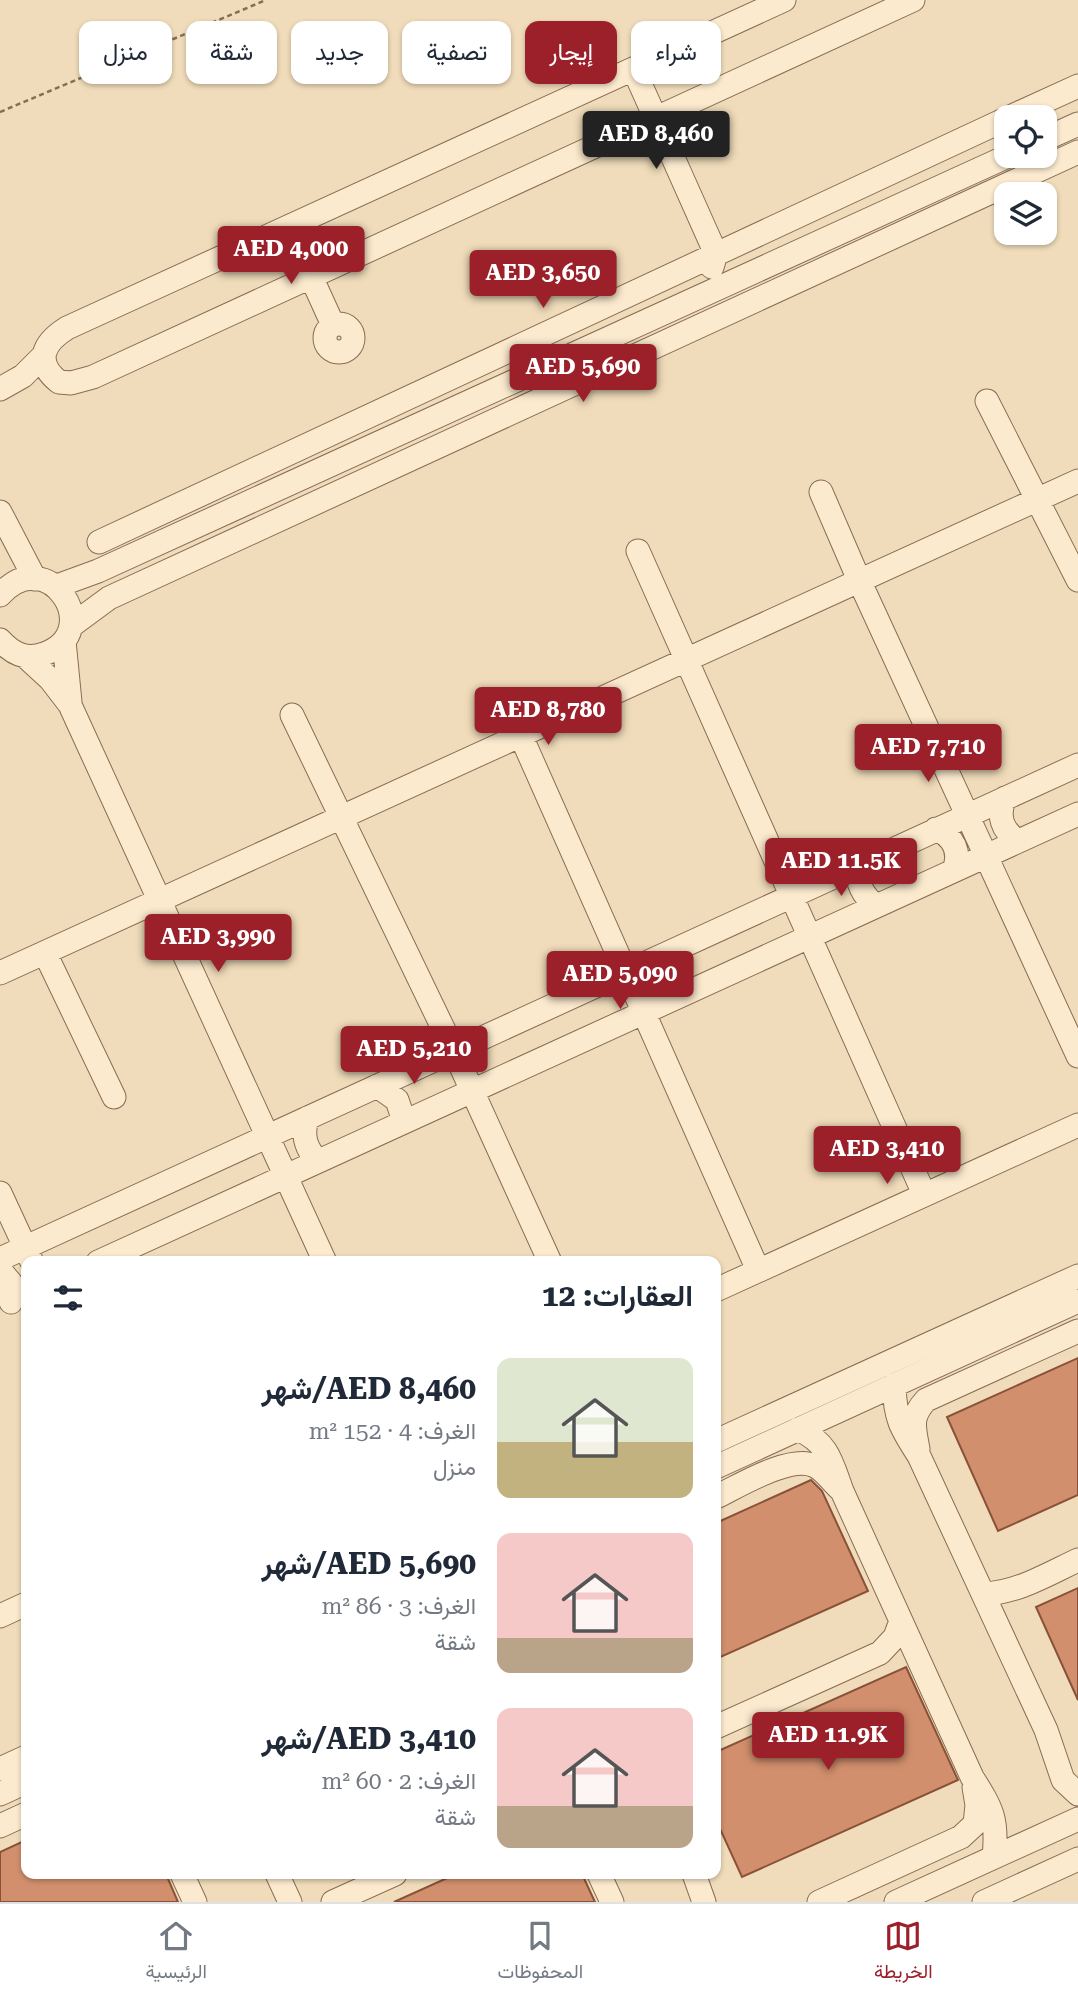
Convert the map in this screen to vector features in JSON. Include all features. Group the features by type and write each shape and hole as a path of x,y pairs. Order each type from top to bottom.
{"street":[{"path":"721,29 784,0"},
{"path":"7,385 38,379 71,383 93,377 913,0"},
{"path":"59,382 47,370 44,355 46,345 51,339 67,328 631,71"},
{"path":"641,84 716,254 705,293"},
{"path":"1036,105 1078,86"},
{"path":"1057,134 1078,124"},
{"path":"99,542 994,125"},
{"path":"9,650 40,656 53,651 67,634 109,598 1078,152"},
{"path":"57,586 98,571 994,162"},
{"path":"289,228 333,325"},
{"path":"716,254 752,272"},
{"path":"7,385 31,370 44,355"},
{"path":"987,401 1078,580"},
{"path":"373,414 385,440"},
{"path":"0,973 1078,481"},
{"path":"821,492 1078,1056"},
{"path":"0,512 35,579"},
{"path":"638,551 924,1194"},
{"path":"0,595 9,585 24,579 41,579 57,586 66,597 71,611 65,674 70,705"},
{"path":"9,650 50,679 70,705 322,1256"},
{"path":"292,715 454,1051 547,1256"},
{"path":"521,736 758,1270"},
{"path":"0,1259 28,1255 268,1136 1078,765"},
{"path":"1005,798 1001,820 1007,832 1018,841"},
{"path":"111,1256 1078,814"},
{"path":"936,829 944,832 955,845 957,859 954,870"},
{"path":"856,866 859,884 876,906"},
{"path":"44,953 114,1097"},
{"path":"377,1086 397,1100 404,1121"},
{"path":"307,1118 304,1136 317,1161"},
{"path":"721,1288 1078,1125"},
{"path":"0,1193 28,1255"},
{"path":"0,1270 11,1283 12,1301"},
{"path":"721,1439 1078,1276"},
{"path":"721,1465 1078,1301"},
{"path":"919,1456 914,1426 916,1412 926,1401 1078,1331"},
{"path":"894,1385 894,1410 901,1428 919,1456 1046,1730 1063,1780 1078,1794"},
{"path":"798,1429 824,1446 972,1777 993,1814 996,1831 994,1857"},
{"path":"721,1495 783,1465 798,1462 815,1466 842,1491"},
{"path":"983,1594 1001,1594 1078,1560"},
{"path":"0,1616 21,1606"},
{"path":"721,1725 880,1653 895,1637 901,1621"},
{"path":"1046,1730 1074,1770 1078,1771"},
{"path":"0,1769 21,1759"},
{"path":"819,1902 961,1837 975,1824 977,1805 972,1777"},
{"path":"0,1794 21,1784"},
{"path":"0,1826 21,1816"},
{"path":"896,1902 1078,1819"},
{"path":"984,1902 1078,1859"},
{"path":"184,1879 195,1902"},
{"path":"279,1879 290,1902"},
{"path":"333,1902 384,1879"},
{"path":"601,1879 612,1902"}],"path":[{"path":"0,112 266,0"}],"building":[{"path":"1078,1358 1078,1495 998,1531 947,1417"},
{"path":"811,1480 822,1491 868,1591 721,1657 721,1521"},
{"path":"1078,1588 1078,1700 1036,1607"},
{"path":"906,1667 958,1780 742,1877 721,1831 721,1750"},
{"path":"21,1842 21,1879 168,1879 178,1902 0,1902 0,1852"},
{"path":"445,1879 584,1879 595,1902 394,1902"}]}
